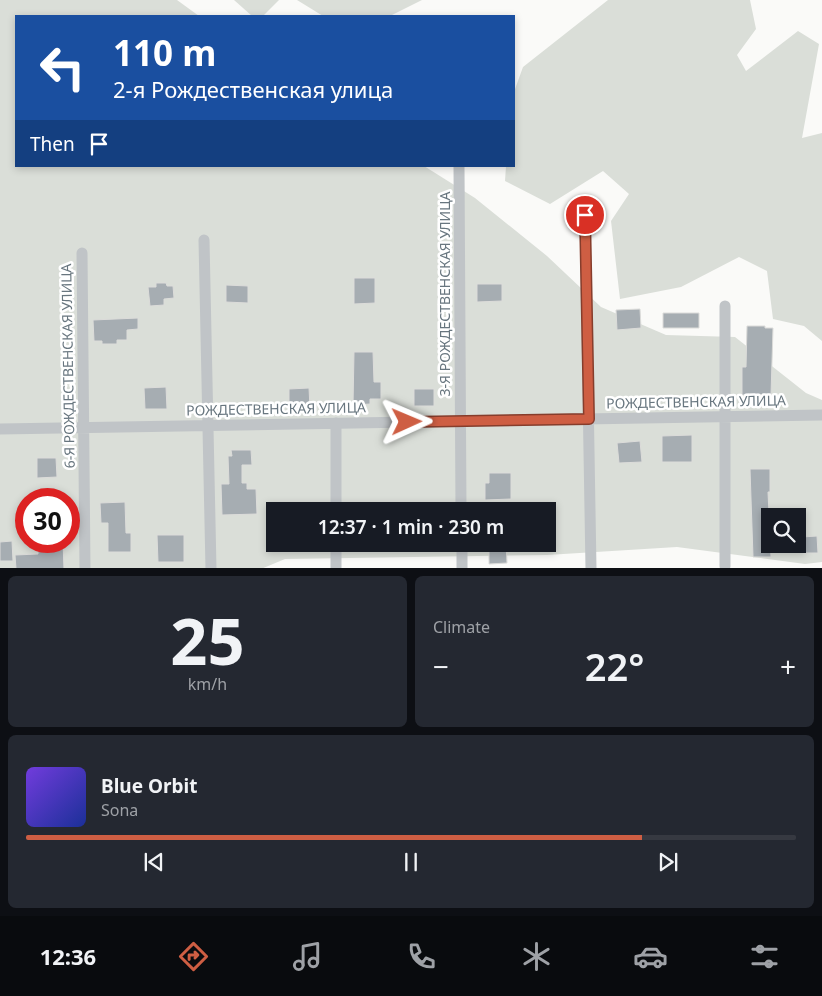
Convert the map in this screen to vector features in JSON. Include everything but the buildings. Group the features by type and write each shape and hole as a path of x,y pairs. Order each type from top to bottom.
{"street":[{"name":"3-Я РОЖДЕСТВЕНСКАЯ УЛИЦА","path":"459,167 461,502"},
{"path":"585,215 591,568"},
{"path":"204,240 211,568"},
{"name":"6-Я РОЖДЕСТВЕНСКАЯ УЛИЦА","path":"82,253 85,568"},
{"path":"725,306 725,566"},
{"name":"РОЖДЕСТВЕНСКАЯ УЛИЦА","path":"0,429 822,415"},
{"path":"336,423 336,502"},
{"path":"336,552 336,567"},
{"path":"462,552 462,568"}],"shaded area":[{"path":"0,0 177,0 198,15 15,15 15,167 426,167 475,198 547,256 601,307 666,335 735,337 806,393 822,400 822,562 805,564 677,547 547,555 285,559 263,568 0,568"},
{"path":"234,0 279,0 264,15 251,15"},
{"path":"297,0 422,0 392,15 321,15"},
{"path":"608,0 750,0 756,29 737,55 746,71 798,31 819,44 802,138 822,133 822,341 804,326 773,319 767,271 739,257 681,287 620,299 611,221 629,194 603,171 550,204 505,181 506,167 515,167 515,89 523,67"}],"route":[{"path":"407,422 589,419 585,215"}]}
